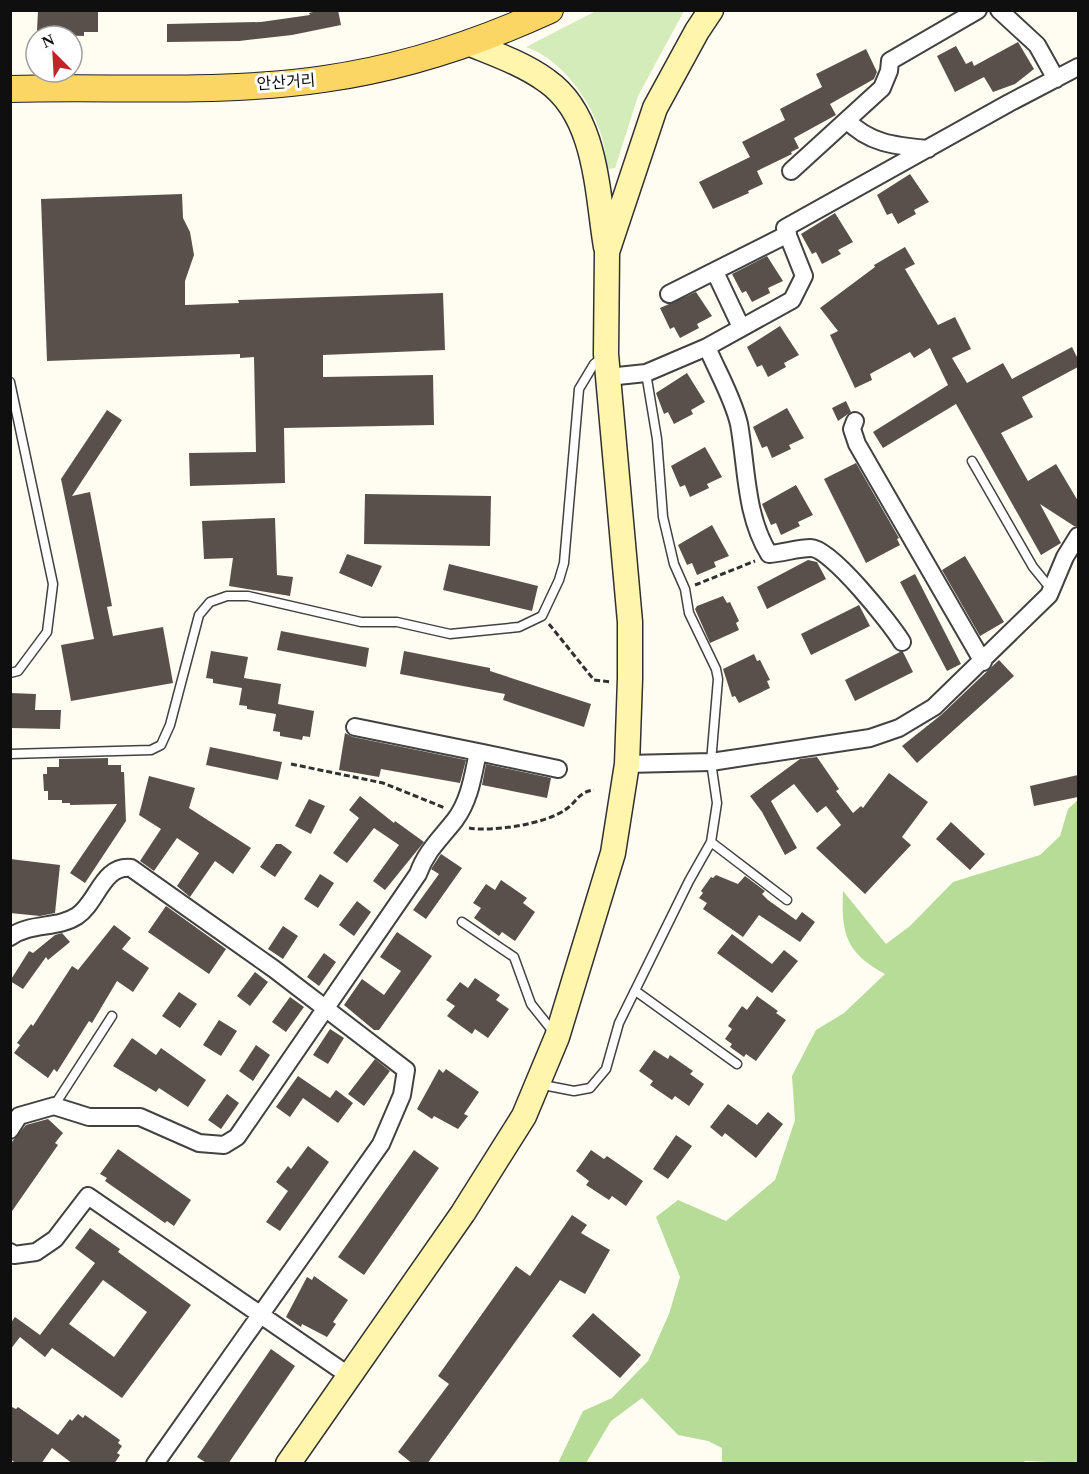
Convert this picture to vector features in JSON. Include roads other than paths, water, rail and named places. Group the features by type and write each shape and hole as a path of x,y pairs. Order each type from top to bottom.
{"main road":[{"name":"안산거리","path":"10,89 266,85 313,80 381,68 468,44 524,16 550,10"},
{"path":"607,252 655,108 697,30 711,10"},
{"path":"288,1464 351,1377 463,1213 524,1116 557,1036 613,853 627,764 630,622 607,366 607,252 588,145 579,121 567,101 548,81 510,60 468,44"}],"street":[{"path":"791,171 882,88 889,72 890,61 978,10"},
{"path":"999,10 1037,45 1056,79"},
{"path":"607,366 646,374 706,347 792,300 804,276 785,228 1078,67"},
{"path":"847,120 868,138 897,146 928,148"},
{"path":"669,294 788,234"},
{"path":"715,272 741,327"},
{"path":"706,347 738,422 745,482 763,544 769,554 812,548 821,551 857,585 891,624 902,642"},
{"path":"855,421 852,429 857,444 983,662"},
{"path":"627,764 711,762 870,738 899,728 934,707 983,662 1052,590 1065,557 1078,536"},
{"path":"355,727 558,770"},
{"path":"10,1130 19,1116 54,1106 89,1117 140,1117 199,1143 224,1145 237,1137 418,874 422,861 435,842 456,818 470,791 478,752"},
{"path":"10,937 41,924 63,922 79,915 112,872 122,867 131,868 274,969 406,1070 402,1095 381,1144 155,1464"},
{"path":"10,1252 14,1255 36,1252 55,1239 88,1196 351,1377"}],"lane":[{"path":"10,754 151,750 161,745 170,726 199,615 210,602 227,596 248,596 361,622 397,622 450,634 519,627 542,616 559,580 564,563 579,389 594,364 607,366"},
{"path":"538,1083 574,1091 590,1088 606,1069 619,1023 637,992 688,881 711,842 717,802 711,762 718,679 716,669 689,613 685,589 674,564 663,517 657,439 646,374"},
{"path":"10,382 53,584 47,632 18,670 10,673"},
{"path":"972,461 1034,567 1052,590"},
{"path":"711,842 787,900"},
{"path":"462,922 514,957 531,1004 557,1036"},
{"path":"637,992 737,1064"},
{"path":"54,1106 112,1016"}]}
